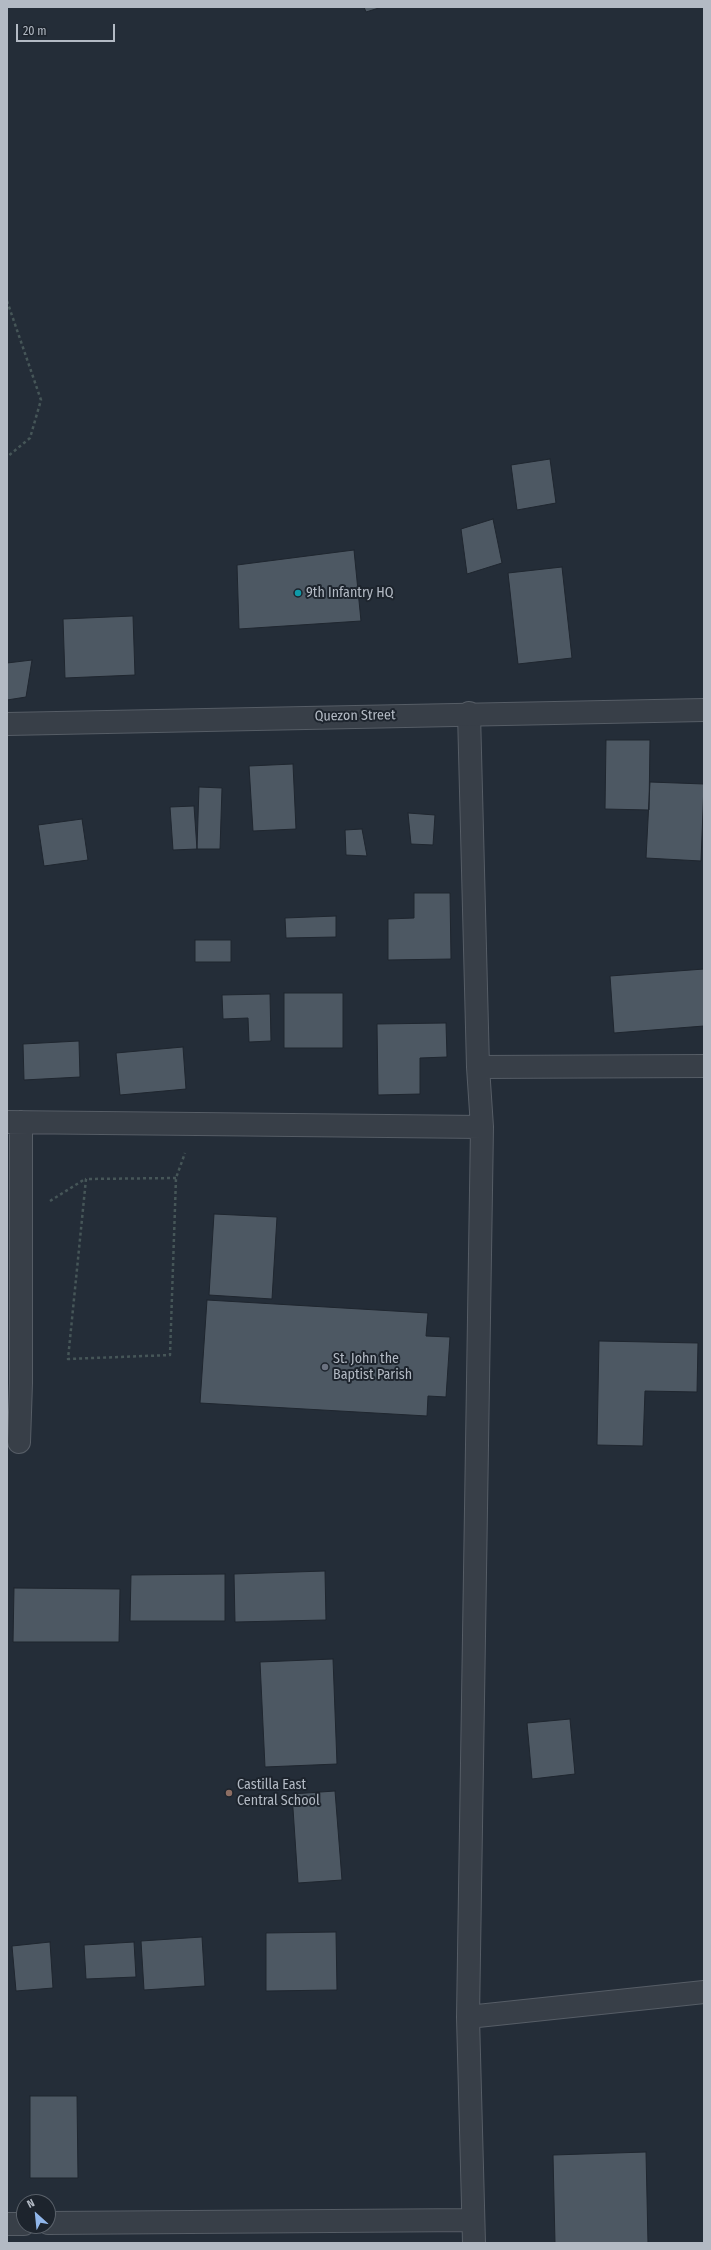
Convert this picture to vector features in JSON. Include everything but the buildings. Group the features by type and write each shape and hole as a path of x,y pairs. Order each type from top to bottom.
{"street":[{"name":"Quezon Street","path":"7,724 469,713 704,710"},
{"path":"469,713 478,1067 482,1127 468,2017 474,2243"},
{"path":"478,1067 704,1066"},
{"path":"18,1442 21,1382 21,1219 14,1122 482,1127"},
{"path":"468,2017 704,1992"},
{"path":"56,2223 473,2220"}],"path":[{"path":"7,301 41,400 30,438 7,457"},
{"path":"21,1219 86,1179 176,1178 170,1355 68,1359 86,1179"}],"place":[{"name":"9th Infantry HQ","path":"298,593"},
{"name":"St. John the Baptist Parish","path":"325,1367"},
{"name":"Castilla East Central School","path":"229,1793"}]}
